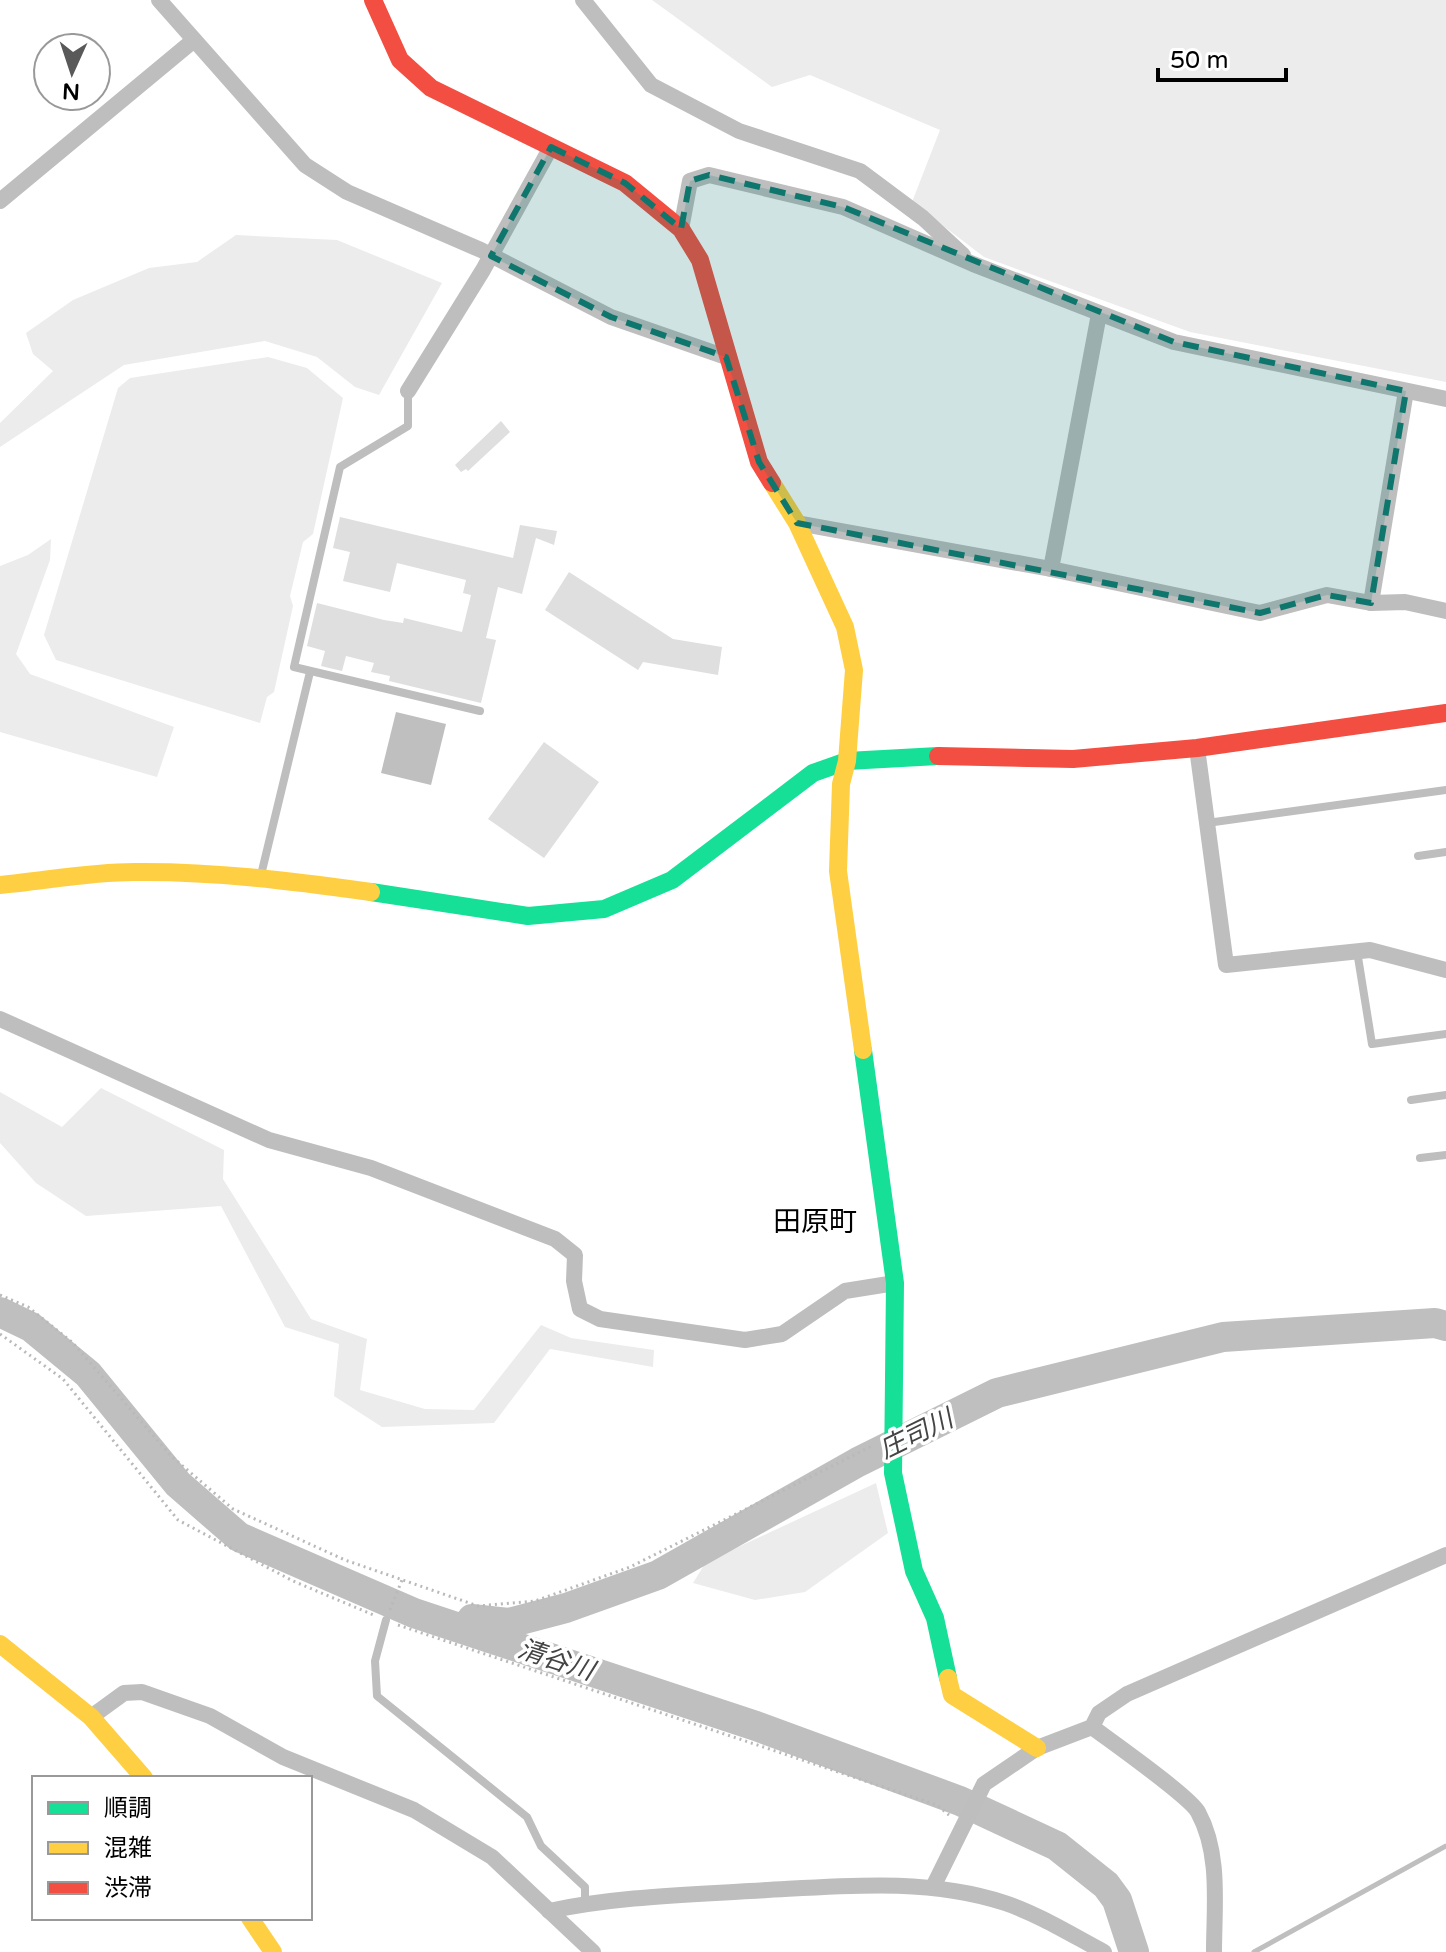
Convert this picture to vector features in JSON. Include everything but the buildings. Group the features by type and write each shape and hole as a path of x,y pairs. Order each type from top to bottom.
{"street":[{"path":"159,0 305,165 347,192 491,256 611,317 726,357"},
{"path":"373,0 400,60 431,88 625,183 681,229 700,260 759,462 797,523 845,627 854,670 847,761 841,784 838,871 895,1283 893,1473 914,1571 935,1618 952,1695 1037,1748"},
{"path":"583,0 651,85 739,131 860,171 923,218 973,264"},
{"path":"0,201 194,40"},
{"path":"408,391 491,256 551,147"},
{"path":"681,229 690,181 709,175 843,207 973,264 1174,342 1446,399"},
{"path":"1051,569 1099,314"},
{"path":"1371,603 1406,391"},
{"path":"797,523 1051,569 1260,613 1327,595 1371,603 1405,602 1446,611"},
{"path":"0,885 130,872 261,876 528,916 604,909 672,880 813,773 847,761 912,756 1073,759 1197,748 1446,713"},
{"path":"1197,748 1226,965 1370,950 1446,970"},
{"path":"0,1019 269,1140 371,1168 555,1239 575,1255 574,1281 580,1309 600,1319 745,1340 782,1334 845,1291 895,1283"},
{"path":"933,1887 963,1821 984,1784 1037,1748 1092,1727 1099,1713 1127,1694 1446,1555"},
{"path":"0,1644 91,1717 142,1776"},
{"path":"91,1717 124,1693 142,1692 210,1716 283,1757 414,1810 492,1857 593,1952"},
{"path":"1092,1727 1197,1809 1210,1842 1214,1880 1214,1952"},
{"path":"549,1911 585,1903 873,1885 933,1887 1005,1903 1079,1946 1104,1952"},
{"path":"251,1920 273,1952"}],"lane":[{"path":"408,391 408,426 340,467 294,667 480,711"},
{"path":"261,876 310,672"},
{"path":"1207,823 1446,790"},
{"path":"1418,856 1446,852"},
{"path":"1357,951 1372,1044 1446,1034"},
{"path":"1411,1100 1446,1095"},
{"path":"1420,1158 1446,1155"},
{"path":"386,1620 375,1661 377,1696 527,1817 541,1846 585,1887 585,1903"}],"path":[{"path":"0,1295 28,1307 72,1342 171,1456 233,1509 345,1560 478,1606 535,1601 630,1567 892,1427"},
{"path":"0,1334 63,1379 178,1520 293,1581 386,1620 937,1805 963,1821"},
{"path":"386,1620 402,1580"}],"highlighted area":[{"path":"551,147 625,183 681,229 690,181 709,175 843,207 1174,342 1406,391 1371,603 1327,595 1260,613 797,523 759,462 726,357 611,317 491,256"}],"shaded area":[{"path":"652,0 1446,0 1446,382 1190,332 984,257 912,202 940,130 810,75 772,87"},
{"path":"236,235 337,240 442,283 379,395 355,387 317,357 265,341 124,365 0,447 0,423 53,371 33,354 26,333 73,300 149,268 197,262"},
{"path":"268,357 307,368 343,398 313,534 303,542 290,596 293,606 274,692 267,697 260,723 56,660 44,635 118,388 130,378"},
{"path":"51,539 50,560 16,654 30,674 174,727 157,777 0,732 0,566 28,555"},
{"path":"396,712 446,724 431,785 381,773"},
{"path":"101,1088 224,1150 223,1179 311,1319 367,1339 360,1390 425,1409 474,1410 541,1325 571,1338 654,1350 653,1367 550,1349 494,1423 382,1427 334,1396 339,1344 285,1327 221,1206 86,1216 36,1183 0,1143 0,1092 62,1127"},
{"path":"876,1483 888,1533 805,1592 755,1600 693,1583 706,1562"}],"waterway":[{"name":"清谷川","path":"0,1312 31,1327 88,1374 178,1484 239,1537 414,1613 756,1726 960,1801 1057,1846 1106,1885 1117,1900 1134,1952"},
{"name":"庄司川","path":"472,1619 509,1623 566,1608 658,1575 858,1462 997,1393 1223,1337 1435,1323 1446,1326"},
{"path":"1254,1952 1446,1846"}],"traffic: fast":[{"path":"371,892 528,916 604,909 672,880 813,773 847,761 938,756"},
{"path":"863,1050 895,1283 893,1473 914,1571 935,1618 948,1678"}],"traffic: slow":[{"path":"772,483 797,523 845,627 854,670 847,761 841,784 838,871 863,1050"},
{"path":"0,885 100,873 164,872 252,878 371,892"},
{"path":"0,1644 91,1717 142,1776"},
{"path":"948,1678 952,1695 1037,1748"},
{"path":"251,1920 273,1952"}],"traffic: jam":[{"path":"373,0 400,60 431,88 625,183 681,229 700,260 759,462 772,483"},
{"path":"938,756 1073,759 1197,748 1446,713"}],"district":[{"name":"田原町","path":"815,1222"}]}
